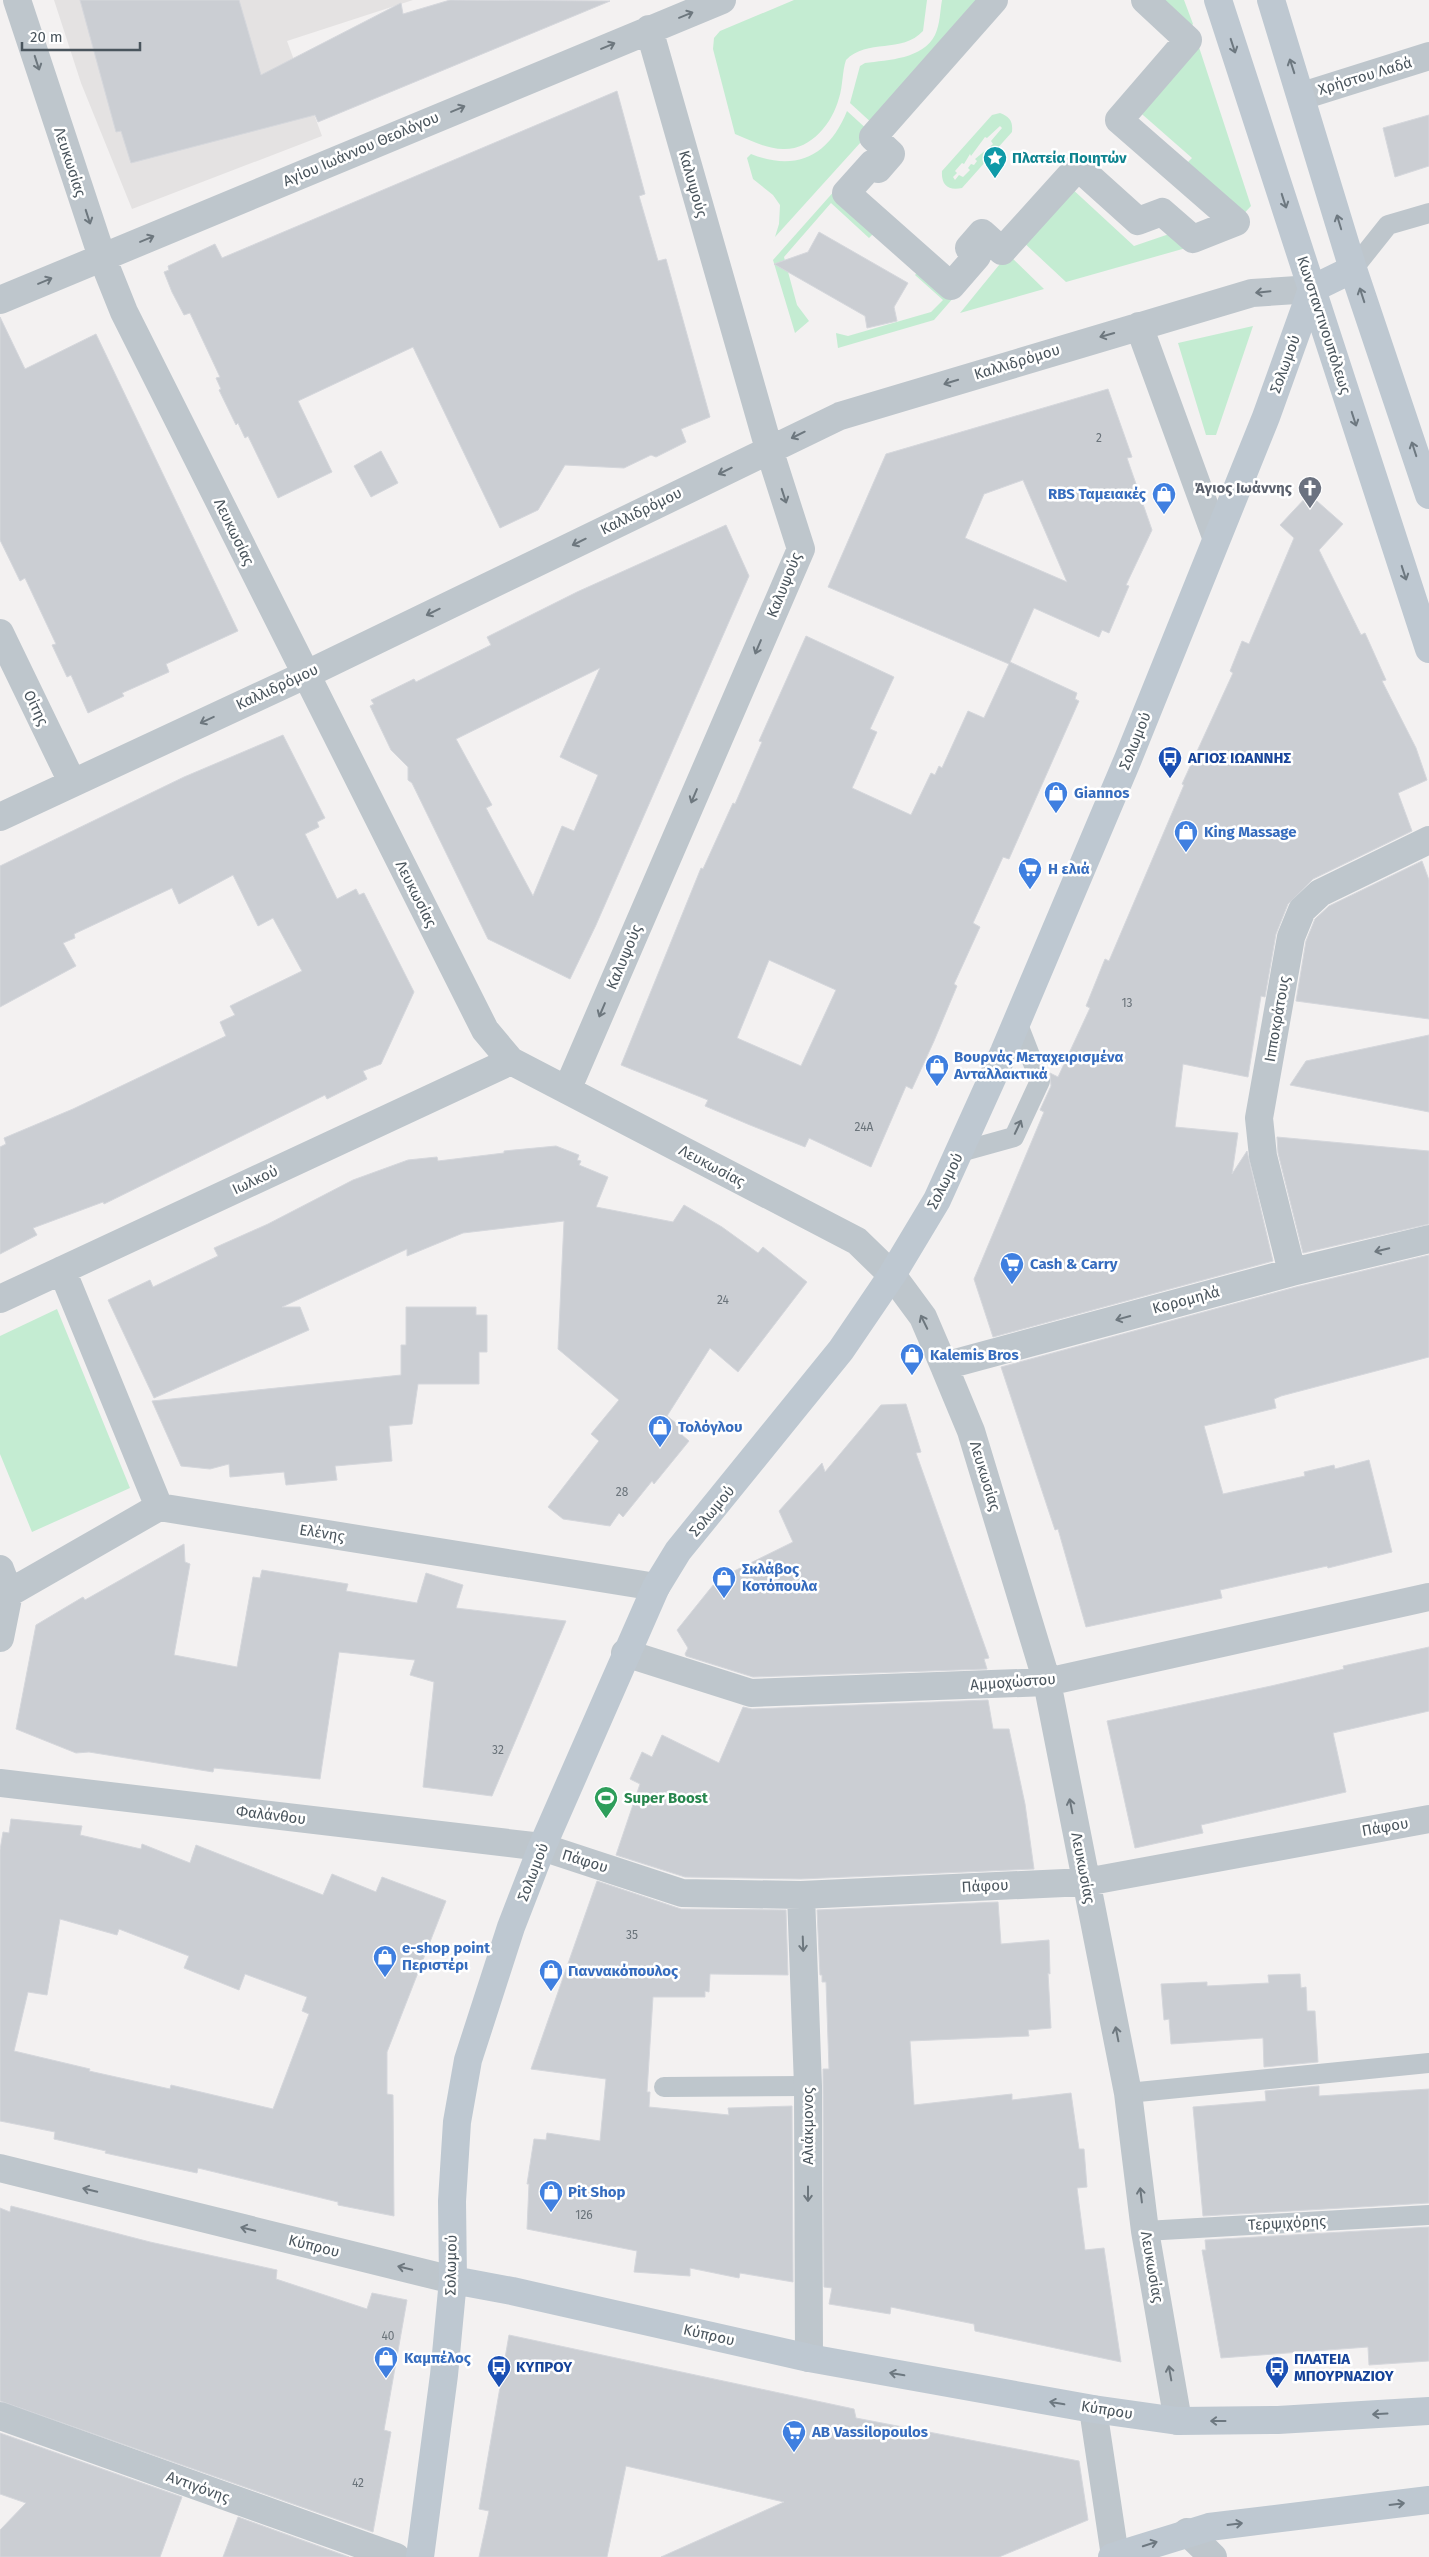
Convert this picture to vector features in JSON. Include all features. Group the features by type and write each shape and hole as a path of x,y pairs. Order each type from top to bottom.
{"street":[{"name":"Λευκωσίας","path":"17,0 102,257 124,312 304,675 485,1030 511,1061 857,1241 892,1275 923,1317 971,1431 1047,1682 1128,2093 1145,2231 1178,2421"},
{"name":"Αγίου Ιωάννου Θεολόγου","path":"0,300 722,0"},
{"path":"994,0 873,137 891,154 878,169 872,164 846,193 951,286 977,256 969,248 982,233 1002,251 1078,167 1138,221 1162,212 1193,239 1236,222 1119,120 1188,40 1145,0"},
{"name":"Κωνσταντινουπόλεως","path":"1218,0 1429,649"},
{"path":"1271,0 1302,96 1353,269 1429,495"},
{"name":"Καλυψούς","path":"567,1090 801,549 769,449 649,29"},
{"name":"Χρήστου Λαδά","path":"1302,96 1429,56"},
{"path":"1312,289 1353,269"},
{"name":"Καλλιδρόμου","path":"0,817 304,675 840,416 1252,293 1312,289"},
{"name":"Σολωμού","path":"420,2557 444,2375 453,2280 452,2201 457,2122 468,2060 511,1927 542,1848 625,1653 656,1587 678,1551 841,1350 892,1275 937,1200 1017,1022 1128,759 1266,417 1312,289"},
{"path":"1139,326 1216,537"},
{"name":"Οίτης","path":"0,633 72,782"},
{"name":"Ιπποκράτους","path":"1292,1272 1263,1156 1259,1118 1291,937 1302,910 1320,893 1429,840"},
{"name":"Ιωλκού","path":"0,1299 511,1061"},
{"name":"Κορομηλά","path":"944,1366 1292,1272 1429,1238"},
{"path":"0,1638 5,1581 159,1507 62,1270"},
{"name":"Ελένης","path":"159,1507 656,1587"},
{"name":"Αμμοχώστου","path":"625,1653 751,1694 1047,1682 1429,1597"},
{"name":"Φαλάνθου","path":"0,1783 542,1848"},
{"name":"Πάφου","path":"542,1848 682,1892 801,1895 1086,1882 1429,1819"},
{"name":"Αλιάκμονος","path":"801,1895 808,2086 809,2358"},
{"name":"Κύπρου","path":"0,2168 453,2280 512,2291 809,2358 1093,2409 1178,2421 1278,2420 1429,2411"},
{"path":"1093,2409 1113,2556 1187,2532 1209,2527 1429,2500"},
{"name":"Αντιγόνης","path":"0,2416 396,2557"},
{"path":"1187,2532 1213,2557"}],"lane":[{"path":"1353,269 1388,225 1429,213"},
{"path":"960,1152 1014,1137 1040,1081 1017,1022"},
{"path":"1128,2093 1429,2063"},
{"path":"664,2087 808,2086"},
{"name":"Τερψιχόρης","path":"1145,2231 1429,2216"}],"shaded area":[{"path":"54,0 413,0 287,41 322,136 132,209 81,83"}],"green space":[{"path":"794,0 927,0 923,31 915,38 905,42 864,49 854,53 846,60 836,108 826,126 819,134 803,145 777,149 758,144 735,134 713,49 714,38 720,31"},
{"path":"942,0 986,0 874,125 850,103 860,66 865,63 904,57 922,49 929,43 937,31"},
{"path":"1151,0 1184,0 1193,24 1186,33"},
{"path":"1196,38 1251,206 1239,219 1181,169 1192,158 1135,108"},
{"path":"847,111 870,132 775,237 779,224 780,205 773,195 753,179 747,158 751,154 782,161 796,160 809,156 821,149 831,139 840,127"},
{"path":"1000,113 1006,116 1011,122 1012,132 962,188 949,188 944,183 942,171 992,115","holes":["1000,126 1002,128 991,141 993,144 975,159 977,161 974,165 971,164 968,168 970,170 963,177 959,175 955,180 953,177 957,173 955,171 962,163 964,164 985,137 987,138"]},
{"path":"876,144 839,193 878,229 869,238 831,203 784,257 797,305 809,321 795,333 773,260"},
{"path":"1069,186 1134,246 1178,231 1193,246 1066,282 1021,240"},
{"path":"996,249 934,320 838,348 836,333 848,336 931,312 943,300 915,275 923,266 951,291"},
{"path":"1008,254 1044,289 960,313"},
{"path":"1253,326 1216,435 1206,435 1178,343"},
{"path":"57,1309 130,1488 32,1532 0,1454 0,1336"}],"building":[{"path":"80,0 239,0 261,75 401,3 403,14 450,0 610,1 318,122 315,115 131,163 121,131 116,132"},
{"path":"617,91 645,194 639,196 658,261 666,259 710,417 681,429 686,442 656,457 651,455 624,468 565,465 538,510 500,528 413,347 298,401 332,472 278,498 248,436 245,438 238,423 236,425 219,390 221,389 216,378 220,377 190,313 184,315 172,292 164,272 169,270 168,266 215,244 222,258"},
{"path":"1429,115 1429,166 1395,177 1383,128"},
{"path":"819,232 908,283 894,307 897,321 867,328 865,316 774,264 808,252"},
{"path":"0,317 25,369 96,334 238,631 166,664 169,672 122,693 124,696 88,713 71,675 67,677 52,645 56,644 25,578 20,581 0,540"},
{"path":"1108,389 1132,457 1127,458 1152,530 1126,585 1129,586 1109,633 1102,630 1099,637 1034,608 1010,662 1077,693 1075,699 1079,701 1009,859 1003,857 973,923 980,927 954,984 957,986 912,1089 906,1086 871,1167 809,1138 805,1147 750,1125 705,1106 708,1100 621,1065 701,868 703,869 733,803 735,804 762,742 759,741 806,636 894,677 870,729 877,732 852,788 911,815 931,773 935,775 939,766 942,768 968,711 984,718 1009,664 828,587 886,454","holes":["1023,480 1067,582 965,538 984,494","769,960 836,990 801,1066 737,1038"]},
{"path":"381,451 398,483 371,497 354,466"},
{"path":"1309,494 1343,524 1319,550 1361,635 1365,633 1386,680 1382,681 1416,748 1427,780 1398,793 1412,831 1313,879 1288,904 1276,934 1265,997 1261,996 1248,1077 1183,1064 1175,1127 1238,1133 1232,1174 1247,1151 1273,1261 993,1337 974,1279 1044,1112 1040,1110 1051,1086 1050,1073 1058,1077 1090,1008 1086,1006 1105,959 1109,961 1184,785 1182,784 1233,673 1230,671 1242,641 1249,644 1294,538 1280,525"},
{"path":"726,525 749,576 596,925 570,979 488,939 412,783 408,780 408,767 391,750 370,706 374,704 371,700 414,679 416,682 491,645 487,637 577,592","holes":["600,668 560,757 598,775 574,831 562,826 533,896 486,808 492,805 456,739"]},
{"path":"283,735 325,818 317,822 319,827 305,834 337,899 356,889 359,895 364,893 414,992 381,1064 363,1071 367,1079 327,1099 325,1095 104,1204 103,1202 33,1228 37,1235 0,1254 0,1147 6,1144 4,1138 73,1109 226,1036 220,1022 235,1015 230,1006 302,971 273,918 258,926 233,875 179,904 172,888 74,934 75,938 63,943 76,966 0,1007 0,866 184,777"},
{"path":"1422,861 1429,880 1429,1019 1296,1001 1306,941 1315,919 1329,906"},
{"path":"1429,1035 1429,1112 1290,1085 1306,1061"},
{"path":"1277,1137 1429,1151 1429,1224 1303,1253 1278,1153"},
{"path":"556,1146 579,1155 577,1160 581,1161 579,1165 608,1177 596,1207 673,1222 684,1205 722,1227 758,1253 763,1247 807,1282 738,1372 710,1348 667,1416 686,1431 682,1435 689,1441 654,1484 652,1481 623,1517 619,1513 610,1526 563,1519 548,1507 599,1441 591,1434 619,1400 558,1349 564,1221 463,1233 407,1256 407,1249 282,1307 300,1307 309,1330 154,1398 108,1300 150,1280 153,1287 218,1256 214,1248 268,1224 353,1180 408,1160 437,1157 438,1161 504,1153 504,1151"},
{"path":"1429,1255 1429,1357 1281,1396 1274,1399 1276,1408 1204,1426 1223,1494 1305,1476 1304,1472 1334,1465 1335,1469 1369,1460 1392,1552 1328,1568 1327,1566 1220,1590 1222,1598 1086,1627 1058,1529 1055,1530 1001,1367 1296,1287"},
{"path":"406,1307 476,1307 476,1315 487,1315 487,1352 479,1352 479,1384 418,1384 412,1424 389,1426 392,1461 335,1466 337,1480 286,1485 284,1472 230,1477 229,1464 210,1469 181,1466 152,1401 401,1375 401,1345 406,1345"},
{"path":"906,1404 921,1452 916,1453 989,1658 984,1659 987,1669 753,1677 686,1656 688,1648 677,1630 718,1579 793,1542 779,1511 822,1463 825,1472 881,1405"},
{"path":"184,1544 185,1562 190,1564 174,1655 237,1667 253,1577 260,1578 262,1570 348,1584 346,1591 417,1603 426,1573 463,1585 456,1608 566,1621 492,1796 423,1787 434,1682 410,1675 415,1660 339,1652 320,1779 214,1768 213,1772 89,1752 76,1753 16,1729 36,1625 83,1597 85,1600"},
{"path":"1429,1647 1429,1711 1333,1733 1346,1792 1201,1825 1203,1833 1135,1848 1107,1721 1271,1686 1344,1669 1343,1666"},
{"path":"988,1700 993,1729 1009,1729 1025,1804 1034,1869 801,1879 685,1877 616,1855 640,1784 630,1779 642,1752 652,1757 662,1735 719,1763 743,1707 752,1709"},
{"path":"11,1819 82,1826 80,1835 141,1849 142,1844 190,1863 196,1845 323,1895 332,1874 376,1892 382,1877 446,1901 387,2052 387,2094 393,2095 394,2216 338,2205 338,2202 198,2168 197,2173 105,2153 106,2151 54,2139 55,2132 0,2121 0,1850 3,1832 9,1833","holes":["60,1919 117,1935 119,1929 189,1956 184,1968 239,1990 245,1974 307,1997 302,2011 309,2014 273,2109 171,2085 170,2089 89,2071 90,2069 14,2051 28,1992 47,1995"]},
{"path":"597,1881 681,1909 786,1910 788,1975 710,1974 709,1992 705,1991 705,1997 653,1997 647,2092 650,2092 649,2107 729,2115 728,2108 792,2106 793,2282 740,2273 739,2278 690,2268 690,2276 634,2272 637,2251 527,2229 529,2184 527,2184 534,2139 546,2140 547,2133 600,2141 606,2079 531,2069"},
{"path":"998,1902 1001,1944 1049,1940 1050,1974 1048,1973 1051,2028 1028,2030 1029,2036 910,2041 914,2105 1012,2094 1012,2100 1071,2093 1079,2149 1084,2149 1087,2187 1077,2188 1085,2250 1104,2248 1121,2362 975,2331 974,2324 891,2307 890,2314 829,2304 832,2288 824,2287 823,2069 829,2069 826,1982 822,1982 822,1975 820,1975 817,1910"},
{"path":"1300,1974 1301,1988 1306,1987 1307,2011 1315,2011 1318,2062 1264,2067 1263,2038 1171,2044 1169,2019 1164,2020 1161,1984 1207,1982 1207,1986 1269,1983 1268,1975"},
{"path":"1319,2086 1319,2096 1429,2089 1429,2203 1203,2216 1193,2107 1266,2101 1265,2091"},
{"path":"11,2206 150,2242 277,2270 276,2279 367,2309 372,2293 407,2300 384,2430 391,2432 373,2532 0,2401 0,2208 10,2212"},
{"path":"1429,2227 1429,2361 1369,2365 1368,2347 1221,2358 1202,2250 1206,2250 1205,2240"},
{"path":"509,2335 854,2409 856,2418 1079,2461 1088,2520 999,2557 661,2557 784,2502 626,2466 607,2557 479,2557 489,2511 479,2509"},
{"path":"0,2433 182,2497 160,2557 0,2557 0,2530 26,2503 0,2494"},
{"path":"238,2517 349,2557 223,2557"}],"place":[{"name":"Πλατεία Ποιητών","path":"995,179"},
{"name":"Άγιος Ιωάννης","path":"1310,509"},
{"name":"RBS Ταμειακές","path":"1164,515"},
{"name":"ΑΓΙΟΣ ΙΩΑΝΝΗΣ","path":"1170,779"},
{"name":"Giannos","path":"1056,814"},
{"name":"King Massage","path":"1186,853"},
{"name":"Η ελιά","path":"1030,890"},
{"name":"Βουρνάς Μεταχειρισμένα Ανταλλακτικά","path":"937,1087"},
{"name":"Cash & Carry","path":"1012,1285"},
{"name":"Kalemis Bros","path":"912,1376"},
{"name":"Τολόγλου","path":"660,1448"},
{"name":"Σκλάβος Κοτόπουλα","path":"724,1599"},
{"name":"Super Boost","path":"606,1819"},
{"name":"e-shop point Περιστέρι","path":"385,1978"},
{"name":"Γιαννακόπουλος","path":"551,1992"},
{"name":"Pit Shop","path":"551,2213"},
{"name":"Καμπέλος","path":"386,2379"},
{"name":"ΚΥΠΡΟΥ","path":"499,2388"},
{"name":"ΠΛΑΤΕΙΑ ΜΠΟΥΡΝΑΖΙΟΥ","path":"1277,2389"},
{"name":"AB Vassilopoulos","path":"794,2453"}]}
